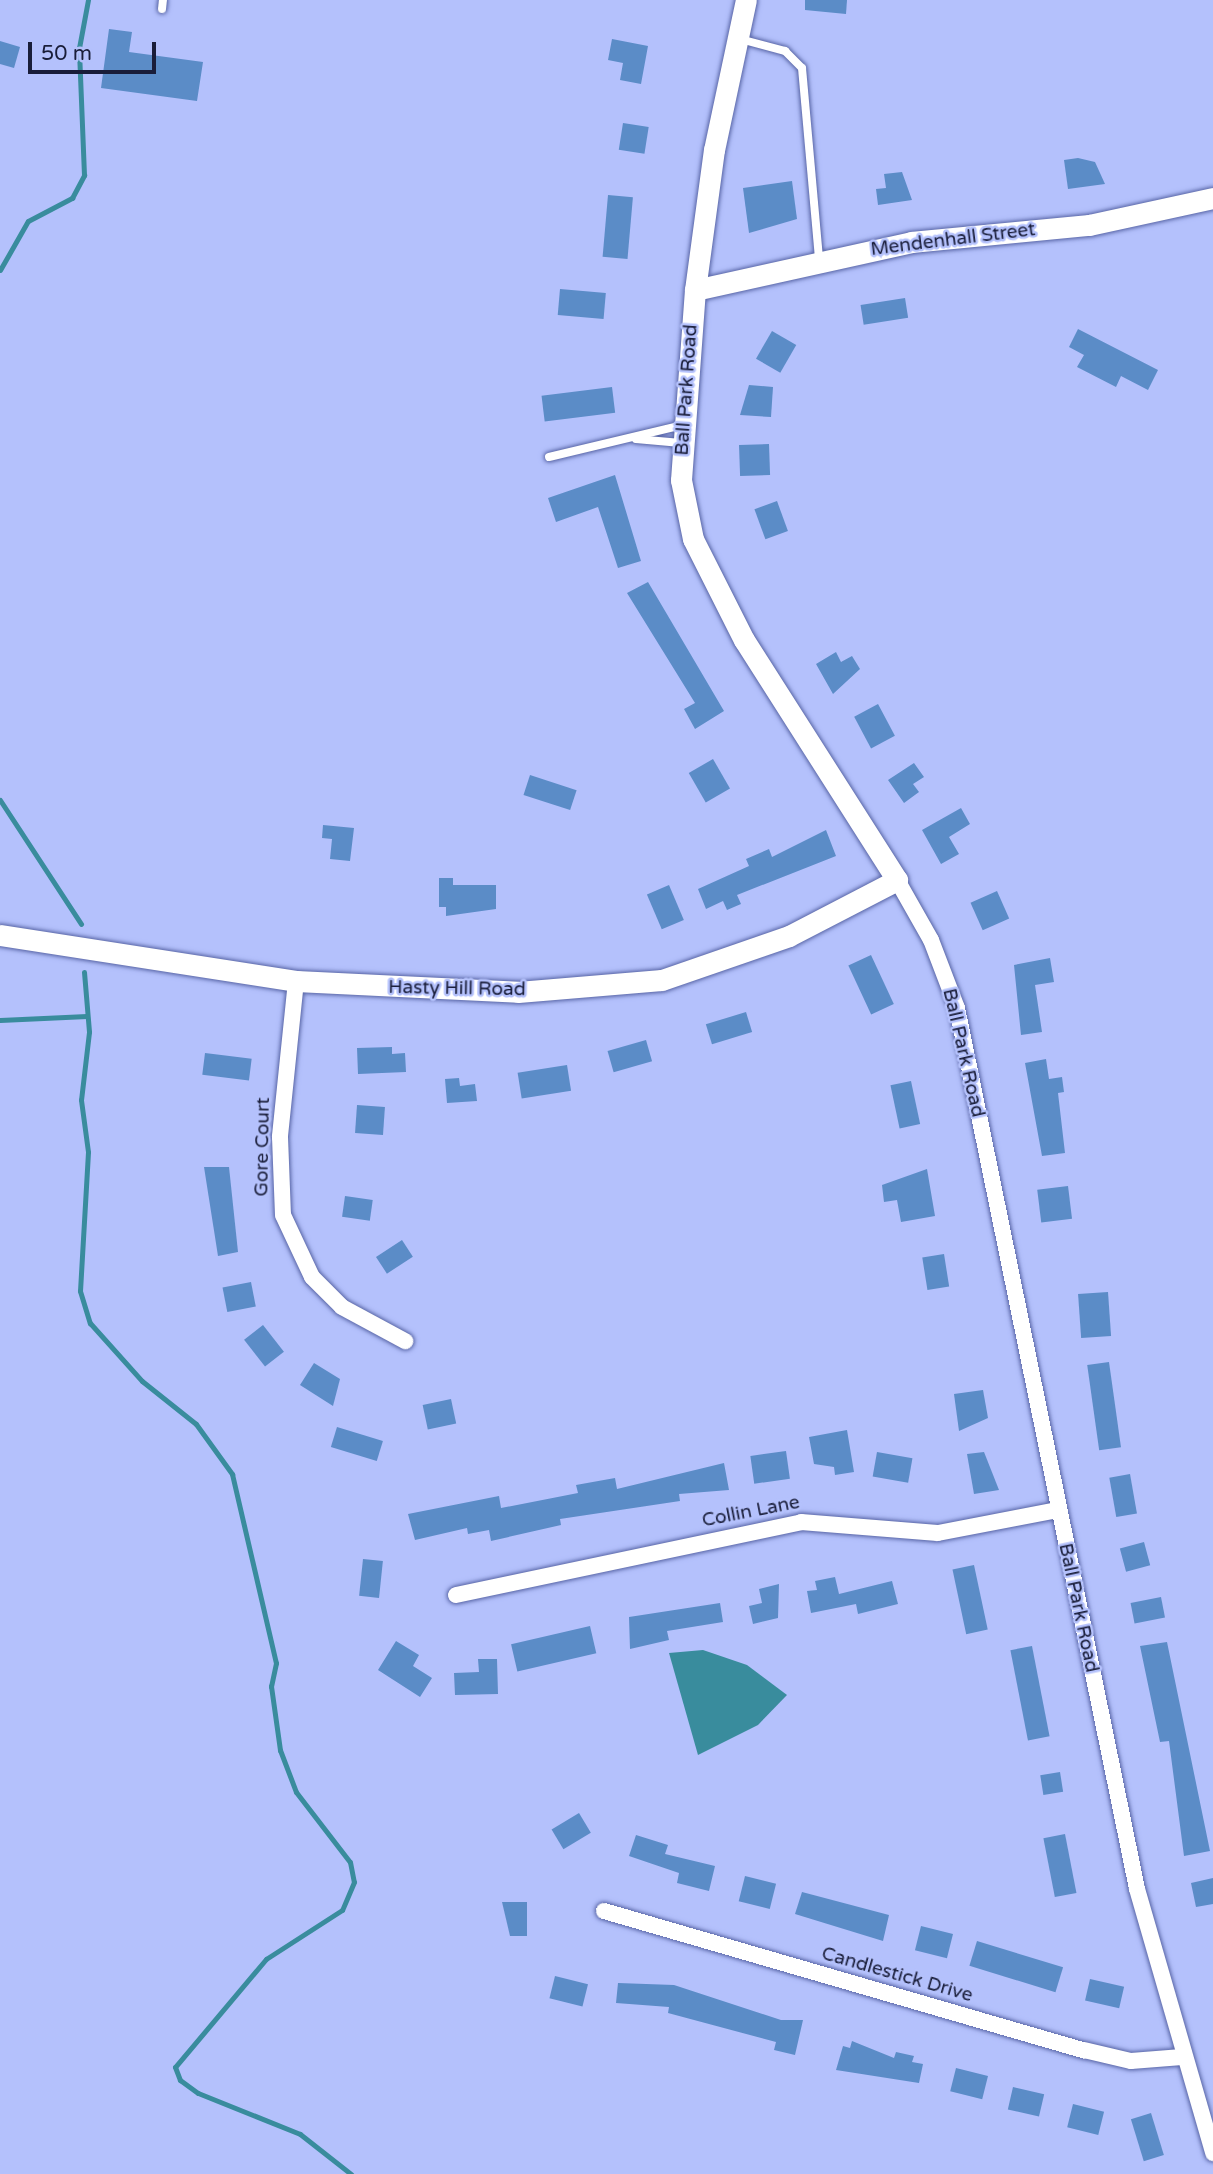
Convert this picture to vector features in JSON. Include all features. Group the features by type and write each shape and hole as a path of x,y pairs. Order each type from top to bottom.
{"street":[{"name":"Ball Park Road","path":"746,0 737,39 695,290 682,434 693,539 744,640 897,880 932,940 957,1008 1057,1510 1137,1889 1182,2057 1213,2153"},
{"name":"Mendenhall Street","path":"695,290 819,259 911,242 1089,225 1213,198"},
{"name":"Hasty Hill Road","path":"0,935 296,981 518,992 662,980 789,936 897,880"},
{"name":"Gore Court","path":"296,981 280,1137 283,1215 312,1277 342,1307 405,1340"},
{"name":"Collin Lane","path":"456,1595 801,1522 938,1533 1057,1510"},
{"name":"Candlestick Drive","path":"604,1911 1084,2050 1130,2061 1182,2057"}],"lane":[{"path":"737,39 785,51 802,68 819,259"},
{"path":"636,439 646,430 682,434"},
{"path":"549,457 636,439 682,434"}],"shaded area":[{"path":"703,1650 747,1665 787,1695 758,1725 698,1755 669,1653"}],"building":[{"path":"805,0 847,0 846,14 805,10"},
{"path":"109,29 132,32 129,52 203,62 197,101 101,88"},
{"path":"612,39 648,46 641,84 620,80 623,63 608,60"},
{"path":"0,41 20,47 14,68 0,64"},
{"path":"623,123 649,127 644,154 619,150"},
{"path":"1078,158 1095,162 1105,184 1068,189 1064,160"},
{"path":"902,172 912,200 878,205 876,189 886,188 884,174"},
{"path":"792,181 797,219 749,233 743,188"},
{"path":"608,195 633,197 628,259 603,257"},
{"path":"560,289 606,293 604,319 558,315"},
{"path":"905,298 908,318 864,325 861,305"},
{"path":"1078,329 1158,370 1148,390 1121,376 1116,387 1077,367 1084,355 1069,347"},
{"path":"772,331 796,345 780,373 756,359"},
{"path":"749,385 773,387 771,417 740,415"},
{"path":"612,387 615,413 545,421 542,396"},
{"path":"769,444 770,475 740,476 739,445"},
{"path":"615,475 641,561 618,568 598,507 556,522 548,498"},
{"path":"777,501 788,531 765,539 754,509"},
{"path":"648,582 724,711 695,729 684,709 695,703 627,593"},
{"path":"836,652 841,662 852,656 860,669 833,694 816,664"},
{"path":"878,704 895,736 871,748 854,717"},
{"path":"713,759 730,788 706,802 689,773"},
{"path":"914,763 924,777 913,784 919,792 904,803 888,780"},
{"path":"530,775 577,790 570,810 524,795"},
{"path":"961,808 970,824 949,837 959,854 941,864 922,830"},
{"path":"323,825 354,828 350,861 330,859 332,839 322,838"},
{"path":"826,830 836,856 737,895 741,904 727,910 723,901 706,909 698,889 749,866 746,859 769,849 772,857"},
{"path":"439,878 453,878 453,885 496,885 496,909 446,916 446,907 439,907"},
{"path":"669,885 684,920 662,929 647,894"},
{"path":"997,891 1009,918 983,930 971,903"},
{"path":"871,955 894,1004 871,1015 848,966"},
{"path":"1050,958 1054,982 1035,985 1042,1032 1021,1035 1014,965"},
{"path":"746,1012 752,1032 712,1044 706,1024"},
{"path":"646,1040 652,1061 614,1072 608,1051"},
{"path":"392,1047 392,1054 405,1053 406,1072 358,1074 357,1048"},
{"path":"205,1053 252,1059 249,1081 202,1075"},
{"path":"1046,1059 1049,1079 1062,1077 1064,1092 1058,1093 1065,1153 1042,1156 1025,1063"},
{"path":"567,1065 571,1091 522,1099 518,1073"},
{"path":"459,1078 460,1086 475,1084 477,1101 447,1103 445,1079"},
{"path":"911,1081 920,1124 900,1128 890,1085"},
{"path":"357,1105 385,1107 383,1135 355,1133"},
{"path":"204,1167 229,1167 238,1252 218,1256"},
{"path":"927,1169 935,1216 901,1222 897,1200 884,1202 882,1185"},
{"path":"1068,1186 1072,1219 1041,1223 1037,1190"},
{"path":"345,1196 373,1200 370,1221 342,1217"},
{"path":"402,1240 413,1257 387,1274 376,1257"},
{"path":"944,1254 949,1287 927,1290 922,1257"},
{"path":"251,1282 256,1307 227,1312 223,1288"},
{"path":"1108,1292 1111,1336 1081,1338 1078,1294"},
{"path":"263,1325 284,1352 265,1367 244,1340"},
{"path":"1109,1362 1121,1447 1099,1450 1087,1365"},
{"path":"314,1363 340,1379 333,1406 300,1385"},
{"path":"983,1390 988,1418 959,1431 954,1394"},
{"path":"451,1399 456,1423 428,1429 423,1405"},
{"path":"337,1427 383,1441 377,1461 331,1447"},
{"path":"847,1430 854,1472 835,1475 834,1467 814,1464 809,1437"},
{"path":"786,1451 790,1479 754,1484 750,1456"},
{"path":"877,1452 912,1458 908,1483 873,1477"},
{"path":"984,1452 999,1490 974,1494 967,1454"},
{"path":"724,1463 729,1490 679,1494 680,1501 560,1519 561,1525 491,1541 489,1530 468,1534 467,1528 415,1540 408,1514 499,1496 501,1508 578,1493 576,1485 615,1478 617,1489"},
{"path":"1130,1474 1137,1513 1116,1517 1109,1478"},
{"path":"1144,1542 1150,1565 1126,1572 1120,1548"},
{"path":"363,1559 383,1561 379,1598 359,1596"},
{"path":"974,1565 988,1630 966,1634 952,1570"},
{"path":"835,1577 839,1594 892,1581 898,1604 858,1614 856,1604 811,1613 807,1591 817,1590 815,1581"},
{"path":"779,1584 778,1618 753,1624 749,1606 762,1603 759,1589"},
{"path":"1161,1597 1165,1618 1135,1624 1131,1603"},
{"path":"720,1603 723,1622 667,1631 669,1640 630,1649 629,1617"},
{"path":"590,1626 596,1653 517,1672 511,1644"},
{"path":"396,1641 419,1655 413,1666 432,1678 420,1697 378,1670"},
{"path":"1167,1642 1210,1851 1184,1856 1169,1741 1160,1742 1140,1646"},
{"path":"1032,1646 1050,1736 1028,1741 1010,1650"},
{"path":"478,1659 497,1659 498,1694 455,1695 454,1673 479,1672"},
{"path":"1060,1772 1063,1792 1043,1795 1040,1775"},
{"path":"579,1813 591,1833 563,1849 552,1829"},
{"path":"1065,1834 1076,1893 1055,1897 1043,1838"},
{"path":"636,1835 668,1845 665,1854 715,1866 709,1891 677,1883 679,1873 629,1856"},
{"path":"745,1876 776,1884 770,1909 739,1901"},
{"path":"1213,1878 1213,1904 1196,1907 1191,1883"},
{"path":"802,1892 889,1915 883,1941 795,1914"},
{"path":"502,1902 527,1902 527,1936 510,1936"},
{"path":"921,1926 953,1934 947,1958 915,1950"},
{"path":"977,1941 1063,1967 1055,1992 969,1966"},
{"path":"555,1976 588,1984 582,2007 549,1998"},
{"path":"1090,1979 1124,1987 1119,2008 1085,2000"},
{"path":"618,1983 674,1985 781,2020 803,2020 795,2055 774,2050 776,2042 668,2013 669,2007 616,2003"},
{"path":"852,2041 894,2058 896,2052 914,2056 912,2062 923,2064 919,2083 836,2070 843,2046 850,2048"},
{"path":"956,2068 988,2076 982,2099 950,2091"},
{"path":"1013,2087 1044,2094 1039,2117 1008,2109"},
{"path":"1073,2104 1104,2112 1098,2135 1067,2127"},
{"path":"1151,2113 1164,2155 1144,2161 1131,2119"}],"waterway":[{"path":"0,270 28,221 72,198 84,175 79,48 88,0"},
{"path":"0,800 81,924"},
{"path":"84,972 89,1032 81,1100 88,1152 80,1291 90,1323 142,1381 196,1424 232,1474 276,1663 271,1686 280,1750 296,1792 350,1862 354,1882 342,1910 266,1959 175,2067 180,2080 198,2093 300,2134 351,2174"},
{"path":"0,1020 87,1016"}]}
